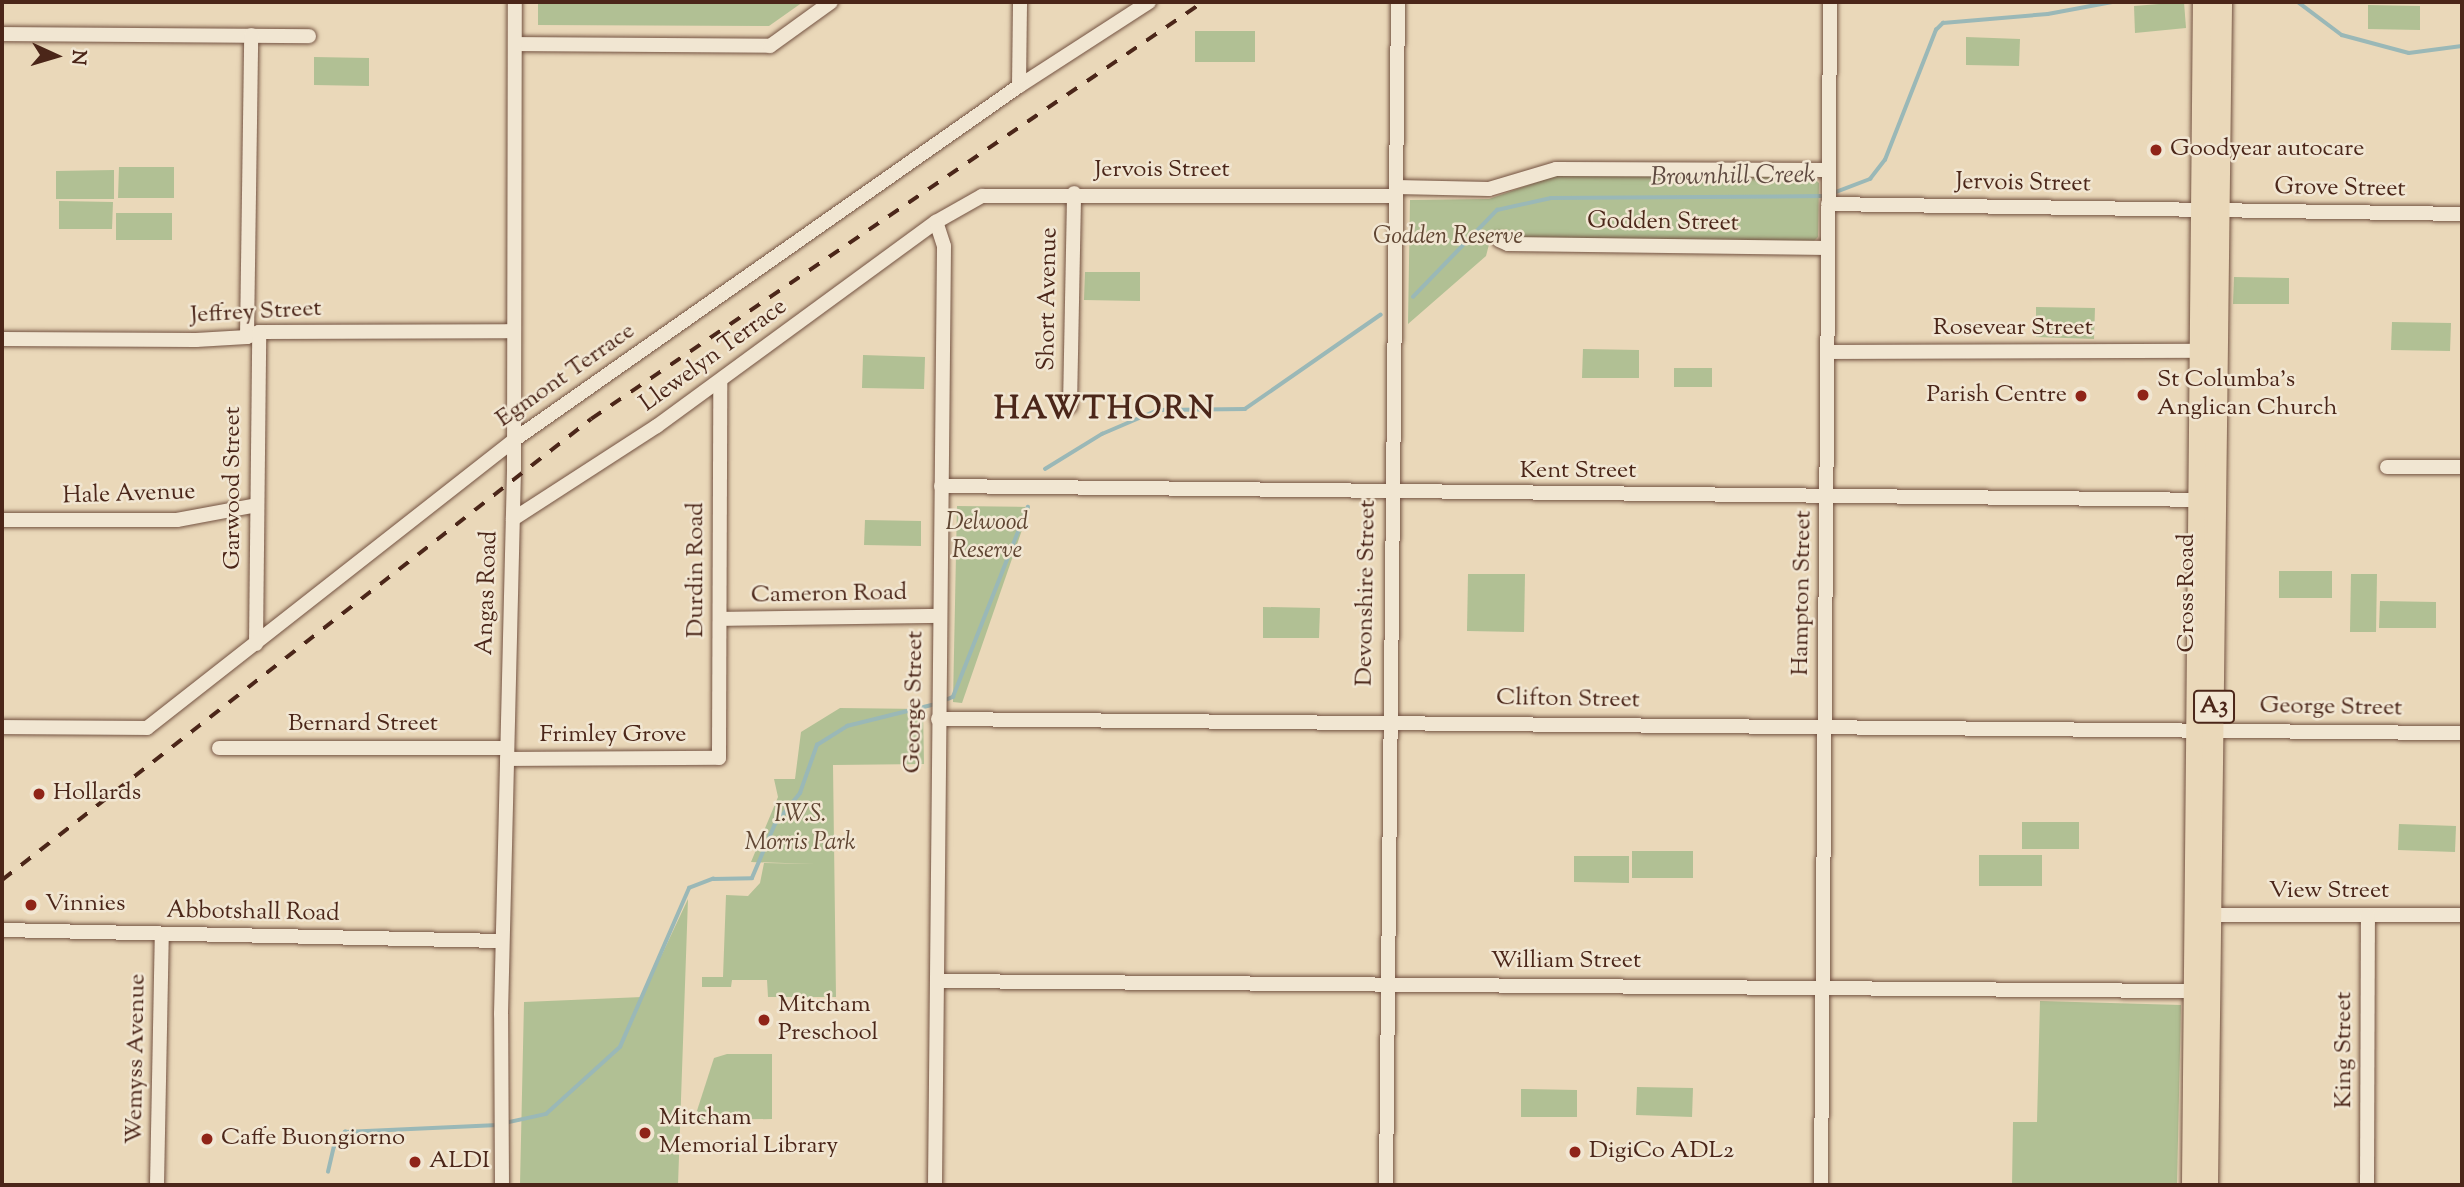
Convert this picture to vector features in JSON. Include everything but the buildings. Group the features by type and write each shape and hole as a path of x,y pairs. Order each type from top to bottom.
{"highway":[{"name":"Cross Road","path":"2203,2 2209,209 2204,915 2207,1185"},
{"name":"Cross Road","path":"2209,209 2221,2"},
{"name":"Cross Road","path":"2192,1185 2195,991 2204,915"}],"street":[{"name":"Angas Road","path":"502,1185 502,941 514,440 515,2"},
{"path":"515,44 770,46 831,2"},
{"path":"1019,86 1020,2"},
{"name":"Egmont Terrace","path":"2,727 147,728 514,440 1019,86 1149,2"},
{"name":"Devonshire Street","path":"1386,1185 1398,2"},
{"name":"Hampton Street","path":"1821,1185 1830,2"},
{"path":"2,34 309,36"},
{"name":"Garwood Street","path":"250,35 257,505 256,645"},
{"name":"Jervois Street","path":"936,222 991,193 1489,189 1556,169 1829,170"},
{"name":"Short Avenue","path":"1070,406 1074,193"},
{"name":"Jervois Street","path":"1828,198 2209,209"},
{"name":"Grove Street","path":"2209,209 2462,214"},
{"name":"Llewelyn Terrace","path":"513,519 720,382 936,222"},
{"name":"George Street","path":"935,1185 944,246 936,222"},
{"name":"Godden Street","path":"1499,240 1508,244 1828,248"},
{"name":"Jeffrey Street","path":"2,339 513,331"},
{"name":"Rosevear Street","path":"1828,352 2207,351"},
{"name":"Durdin Road","path":"719,758 720,382"},
{"path":"2387,467 2462,467"},
{"name":"Kent Street","path":"941,486 1391,494 2207,500"},
{"name":"Hale Avenue","path":"2,520 177,520 257,505"},
{"name":"Cameron Road","path":"720,619 939,616"},
{"name":"Clifton Street","path":"938,718 2206,729"},
{"name":"George Street","path":"2206,729 2462,733"},
{"name":"Bernard Street","path":"219,748 507,754"},
{"name":"Frimley Grove","path":"507,754 719,758"},
{"name":"View Street","path":"2204,915 2462,915"},
{"name":"King Street","path":"2367,1185 2368,915"},
{"name":"Abbotshall Road","path":"2,930 502,941"},
{"name":"Wemyss Avenue","path":"157,1185 162,933"},
{"name":"William Street","path":"937,982 1823,985 2195,991"}],"green space":[{"path":"538,2 803,2 769,26 538,25"},
{"path":"2184,2 2186,28 2135,33 2134,6"},
{"path":"2368,5 2420,6 2420,30 2368,29"},
{"path":"1195,31 1255,31 1255,62 1195,62"},
{"path":"1966,37 2020,39 2019,66 1966,65"},
{"path":"314,57 369,58 369,86 314,85"},
{"path":"119,167 174,167 174,198 118,198"},
{"path":"114,170 114,199 56,199 56,171"},
{"name":"Godden Reserve","path":"1560,174 1811,176 1819,183 1818,237 1813,242 1513,237 1507,229 1499,230 1492,233 1486,256 1408,324 1410,200 1489,199"},
{"path":"59,201 113,202 112,229 59,229"},
{"path":"116,213 172,213 172,240 116,240"},
{"path":"1085,272 1140,272 1140,301 1084,300"},
{"path":"2234,277 2289,278 2289,304 2233,304"},
{"path":"2036,307 2095,308 2094,339 2036,337"},
{"path":"2392,322 2451,323 2450,351 2391,350"},
{"path":"1583,349 1639,350 1639,378 1582,378"},
{"path":"863,355 925,357 924,389 862,388"},
{"path":"1674,368 1712,368 1712,387 1674,387"},
{"name":"Delwood Reserve","path":"957,506 1030,507 962,703 953,702"},
{"path":"865,520 921,521 921,546 864,545"},
{"path":"2279,571 2332,571 2332,598 2279,598"},
{"path":"1468,574 1525,574 1524,632 1467,631"},
{"path":"2351,574 2377,574 2376,632 2350,632"},
{"path":"2380,601 2436,602 2436,628 2379,628"},
{"path":"1263,607 1320,608 1319,638 1263,638"},
{"name":"I.W.S. Morris Park","path":"840,708 923,709 924,764 833,765 836,997 768,997 767,980 732,980 731,987 702,987 702,977 723,977 726,895 748,896 760,883 764,863 816,864 751,862 778,797 774,779 795,779 801,732"},
{"path":"2022,822 2079,822 2079,849 2022,849"},
{"path":"2399,824 2456,826 2455,852 2398,850"},
{"path":"1632,851 1693,851 1693,878 1632,878"},
{"path":"1979,855 2042,855 2042,886 1979,886"},
{"path":"1574,856 1629,856 1629,883 1574,882"},
{"path":"688,899 678,1185 520,1185 524,1002 642,997"},
{"path":"2040,1001 2181,1005 2177,1185 2012,1185 2013,1122 2037,1122"},
{"path":"727,1054 772,1054 772,1119 694,1120 714,1058"},
{"path":"1637,1087 1693,1088 1692,1117 1636,1115"},
{"path":"1521,1089 1577,1090 1577,1117 1521,1117"}],"waterway":[{"name":"Brownhill Creek","path":"1831,194 1870,179 1885,160 1936,30 1943,23 2048,14 2112,2"},
{"name":"Brownhill Creek","path":"2298,2 2342,35 2409,53 2462,46"},
{"name":"Brownhill Creek","path":"1413,297 1497,210 1551,198 1824,196"},
{"name":"Brownhill Creek","path":"1045,469 1102,434 1158,410 1245,409 1380,315"},
{"name":"Brownhill Creek","path":"943,701 953,697 1028,507"},
{"name":"Brownhill Creek","path":"505,1123 546,1114 620,1047 689,888 713,879 752,878 775,824 800,793 817,745 847,726 936,704"},
{"name":"Brownhill Creek","path":"328,1172 334,1147 345,1132 498,1125"}],"railway":[{"path":"2,880 591,419 1203,2"}],"place":[{"name":"Goodyear autocare","path":"2156,150"},
{"name":"St Columba's Anglican Church","path":"2143,395"},
{"name":"Parish Centre","path":"2081,396"},
{"name":"Hollards","path":"39,794"},
{"name":"Vinnies","path":"31,905"},
{"name":"Mitcham Preschool","path":"764,1020"},
{"name":"Mitcham Memorial Library","path":"645,1133"},
{"name":"Caffe Buongiorno","path":"207,1139"},
{"name":"DigiCo ADL2","path":"1575,1152"},
{"name":"ALDI","path":"415,1162"}],"district":[{"name":"HAWTHORN","path":"1105,410"}]}
